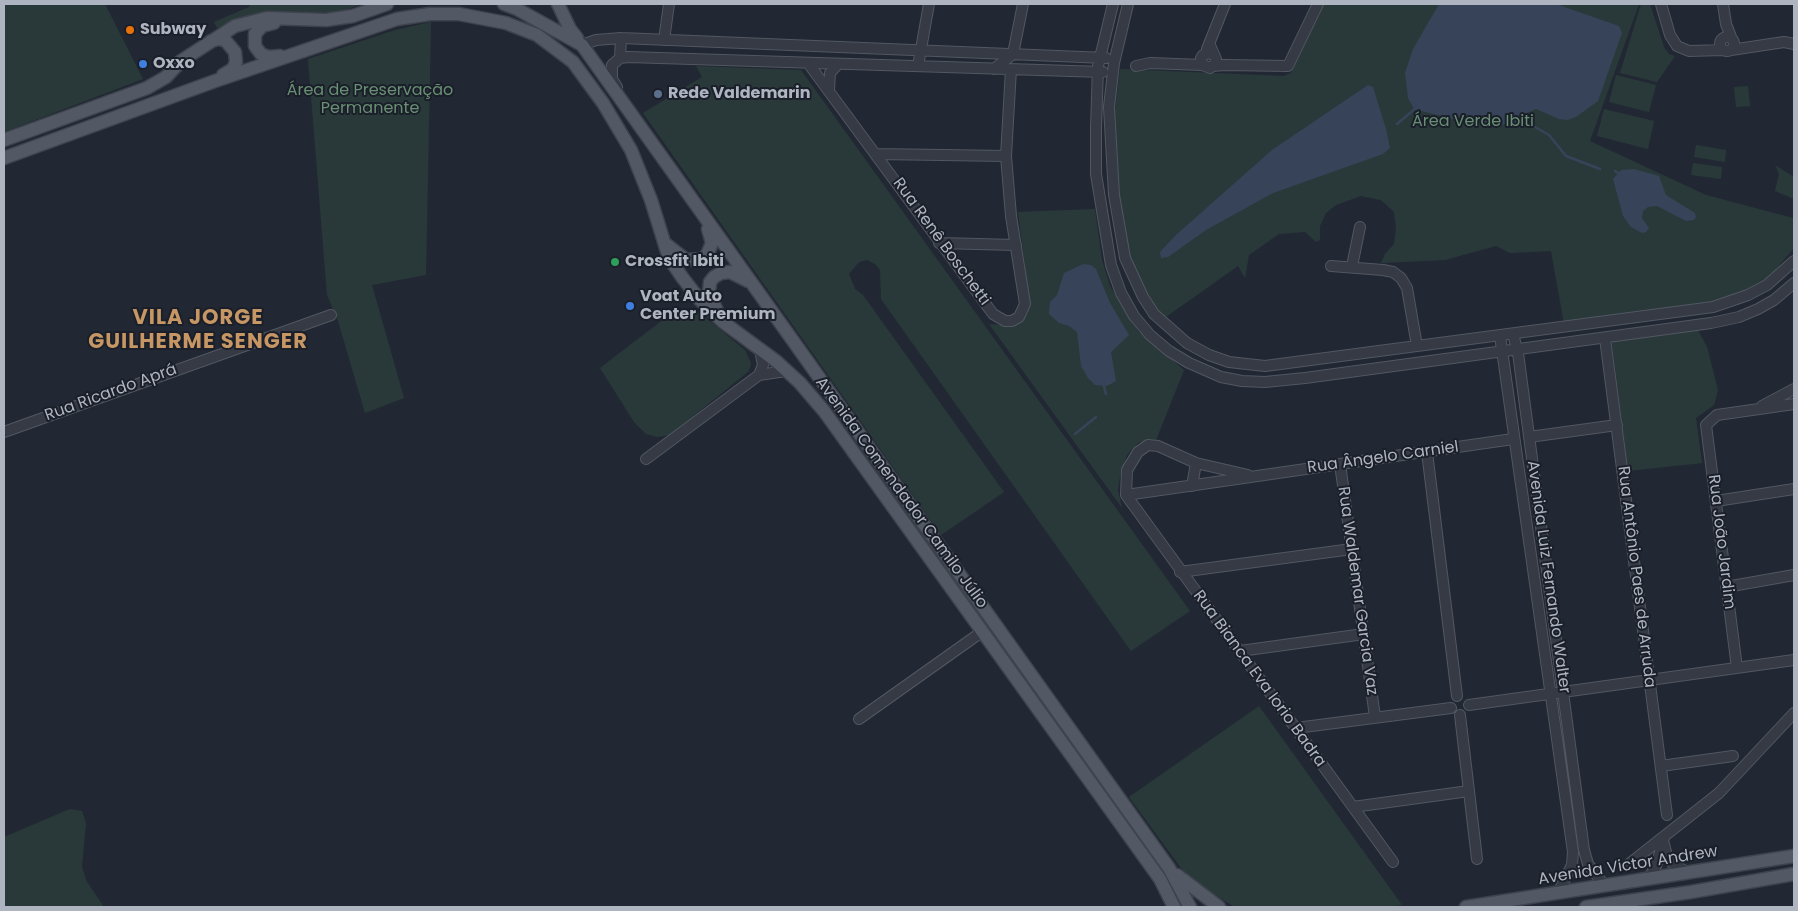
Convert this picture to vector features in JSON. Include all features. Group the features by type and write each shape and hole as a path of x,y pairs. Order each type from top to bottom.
{"main road":[{"path":"4,140 146,88 166,77 181,60 235,26 267,18 326,20 352,16 387,4"},
{"name":"Avenida Comendador Camilo Júlio","path":"504,4 521,6 581,44 630,110 687,194 1169,868 1190,907"},
{"path":"558,4 570,29 581,44"},
{"path":"418,15 443,9 464,8 504,13 521,6"},
{"name":"Avenida Comendador Camilo Júlio","path":"4,158 215,80 397,19 418,15 459,14 506,23 536,35 573,62 603,103 631,150 651,200 669,258 682,277 699,299 723,322 786,370 824,412 1160,879 1174,907"},
{"path":"291,55 269,57 261,54 255,46 255,34 262,26 304,20"},
{"path":"206,43 218,39 226,40 235,52 236,62 233,69 215,80"},
{"path":"663,242 686,260 702,259 710,250 712,243 711,234 687,194"},
{"path":"723,322 711,300 710,282 714,277 725,272 736,274 753,284"},
{"name":"Avenida Victor Andrew","path":"1466,907 1794,856"},
{"path":"1169,868 1219,907"},
{"path":"1586,907 1691,892 1794,874"}],"street":[{"path":"664,40 670,4"},
{"path":"918,66 929,4"},
{"path":"994,69 1013,54 1023,4"},
{"path":"1113,4 1098,72 1096,174 1111,265 1125,300 1134,316 1150,335 1169,352 1221,377 1242,381 1265,382 1518,351 1711,323 1739,317 1774,300 1794,283"},
{"path":"1128,4 1115,58 1110,94 1109,136 1114,195 1125,258 1143,297 1154,314 1187,343 1209,355 1229,362 1248,365 1274,365 1677,312 1727,303 1767,285 1794,261"},
{"path":"1202,59 1210,68 1216,58 1225,4"},
{"path":"1136,66 1150,63 1190,64 1202,59 1216,58 1284,67 1292,62 1318,4"},
{"path":"1661,4 1674,41 1681,48 1688,51 1707,49 1727,42 1752,45 1784,42 1794,44"},
{"path":"1723,4 1727,42"},
{"path":"1106,37 1119,40"},
{"path":"620,38 620,58 1113,72"},
{"path":"581,44 596,40 620,38 1115,58"},
{"path":"759,61 764,60 767,56 768,50 765,44"},
{"path":"773,62 772,52 778,45"},
{"path":"1025,70 1040,65 1084,66 1085,57"},
{"name":"Avenida Comendador Camilo Júlio","path":"620,58 612,66 612,79 630,110"},
{"name":"Rua Renê Boschetti","path":"808,63 877,154 948,255 993,314 1005,321 1012,321 1019,317 1025,304 1006,156 1011,69"},
{"path":"829,90 830,73 838,64"},
{"path":"1097,94 1101,92 1110,94"},
{"path":"877,154 1006,156"},
{"path":"886,167 888,162 903,154"},
{"path":"1352,266 1360,227"},
{"path":"939,242 1016,245"},
{"path":"948,255 950,249 958,244"},
{"path":"1330,266 1352,266 1383,270 1401,278 1407,288 1417,346"},
{"name":"Rua Ricardo Aprá","path":"4,432 331,315"},
{"path":"1536,331 1538,347"},
{"name":"Avenida Luiz Fernando Walter","path":"1513,334 1518,351 1576,789 1588,864 1604,886"},
{"name":"Avenida Luiz Fernando Walter","path":"1500,336 1549,694 1573,852 1572,865 1558,893"},
{"path":"1411,364 1433,356 1477,350 1480,338"},
{"name":"Rua Antônio Paes de Arruda","path":"1605,338 1667,815"},
{"path":"759,375 763,365 760,350"},
{"path":"1504,367 1519,364"},
{"path":"646,459 759,375 786,370"},
{"path":"1754,409 1794,389"},
{"path":"1754,409 1794,404"},
{"name":"Rua João Jardim","path":"1737,668 1706,425 1717,415 1754,409"},
{"path":"1529,437 1616,426"},
{"name":"Rua Ângelo Carniel","path":"1254,477 1196,463 1158,446 1143,447 1127,470 1126,495 1192,486 1254,477 1340,464 1427,452 1513,439"},
{"path":"1427,452 1457,696"},
{"path":"1192,486 1196,463"},
{"name":"Rua Waldemar Garcia Vaz","path":"1340,464 1375,717"},
{"path":"1716,501 1794,489"},
{"name":"Rua Bianca Eva Iorio Badra","path":"1126,495 1180,572 1240,651 1393,862"},
{"path":"1180,572 1352,549"},
{"path":"1726,587 1794,575"},
{"path":"859,719 983,632"},
{"path":"1240,651 1364,634"},
{"path":"1469,705 1794,660"},
{"path":"1457,696 1466,699 1469,705"},
{"path":"1450,708 1452,699 1457,696"},
{"path":"1450,708 1454,713 1460,715 1465,713 1469,705"},
{"path":"1296,728 1450,708"},
{"path":"1629,864 1719,793 1794,713"},
{"path":"1460,715 1478,859"},
{"path":"1661,766 1733,756"},
{"path":"1561,777 1569,790 1574,792 1576,789"},
{"path":"1353,807 1469,791"},
{"path":"1664,838 1667,856 1671,862 1686,872"},
{"path":"1648,879 1656,866 1664,838"}],"green space":[{"path":"4,4 105,4 143,79 4,132"},
{"path":"250,4 362,4 340,12 278,13 233,21 217,28 214,22 249,7"},
{"name":"Área Verde Ibiti","path":"1324,4 1639,4 1590,141 1706,195 1793,218 1794,248 1766,281 1733,298 1692,306 1564,324 1551,251 1510,253 1496,246 1445,260 1381,263 1385,254 1394,244 1396,229 1394,212 1381,200 1361,196 1336,205 1326,213 1320,226 1320,240 1316,242 1305,232 1279,234 1249,255 1245,278 1238,266 1163,319 1146,297 1148,295 1145,296 1132,268 1120,204 1115,111 1120,69 1284,76 1291,73"},
{"path":"1641,4 1650,4 1664,47 1669,54 1675,56 1657,82 1620,73"},
{"name":"Área de Preservação Permanente","path":"431,22 426,275 372,285 404,398 365,413 338,321 327,295 308,59 395,30"},
{"path":"696,66 801,70 1190,611 1131,651 881,299 880,270 875,264 867,260 859,262 849,274 855,289 863,295 1004,492 941,535 643,113 702,77"},
{"path":"1616,75 1656,85 1649,112 1609,102"},
{"path":"1748,86 1750,106 1736,107 1734,87"},
{"path":"1604,109 1654,121 1648,149 1597,136"},
{"path":"1696,145 1726,150 1725,162 1694,157"},
{"path":"1693,163 1722,167 1721,179 1691,175"},
{"path":"1775,165 1794,177 1794,199 1775,191 1779,174"},
{"path":"1095,209 1102,260 1110,286 1138,331 1184,370 1156,440 1150,439 1138,443 1127,455 1118,490 1122,508 989,324 1011,326 1019,323 1027,314 1030,306 1018,212"},
{"path":"677,309 695,309 745,350 751,363 749,371 670,435 657,437 646,434 634,422 600,368"},
{"path":"1698,330 1707,347 1718,390 1714,405 1696,418 1702,463 1628,471 1612,342"},
{"path":"1259,706 1402,905 1385,907 1235,907 1196,884 1181,868 1129,797"},
{"path":"70,809 82,811 86,823 82,867 87,882 104,907 4,907 4,837"}],"water":[{"path":"1439,4 1556,4 1619,26 1622,33 1598,101 1576,117 1568,120 1559,119 1536,109 1527,113 1524,121 1516,124 1473,126 1414,109 1408,98 1405,73 1413,49"},
{"path":"1368,85 1373,87 1386,129 1390,148 1383,154 1273,193 1206,230 1168,257 1161,258 1160,252 1176,235 1272,150"},
{"path":"1634,169 1659,176 1666,195 1695,213 1696,217 1694,220 1686,221 1657,206 1648,207 1643,211 1642,218 1649,228 1646,232 1642,233 1631,227 1623,216 1613,179 1621,170"},
{"path":"1083,264 1091,265 1096,269 1110,303 1129,335 1111,352 1116,381 1107,386 1095,385 1081,366 1077,332 1069,326 1059,323 1049,314 1050,302 1057,295 1064,273"}],"waterway":[{"path":"1397,124 1417,107"},
{"path":"1521,119 1549,135 1566,156 1600,169"},
{"path":"1615,171 1621,175"},
{"path":"1103,383 1106,394"},
{"path":"1075,434 1096,417"}],"place":[{"name":"Subway","path":"130,30"},
{"name":"Oxxo","path":"143,64"},
{"name":"Rede Valdemarin","path":"658,94"},
{"name":"Crossfit Ibiti","path":"615,262"},
{"name":"Voat Auto Center Premium","path":"630,306"}],"district":[{"name":"VILA JORGE GUILHERME SENGER","path":"198,331"}]}
